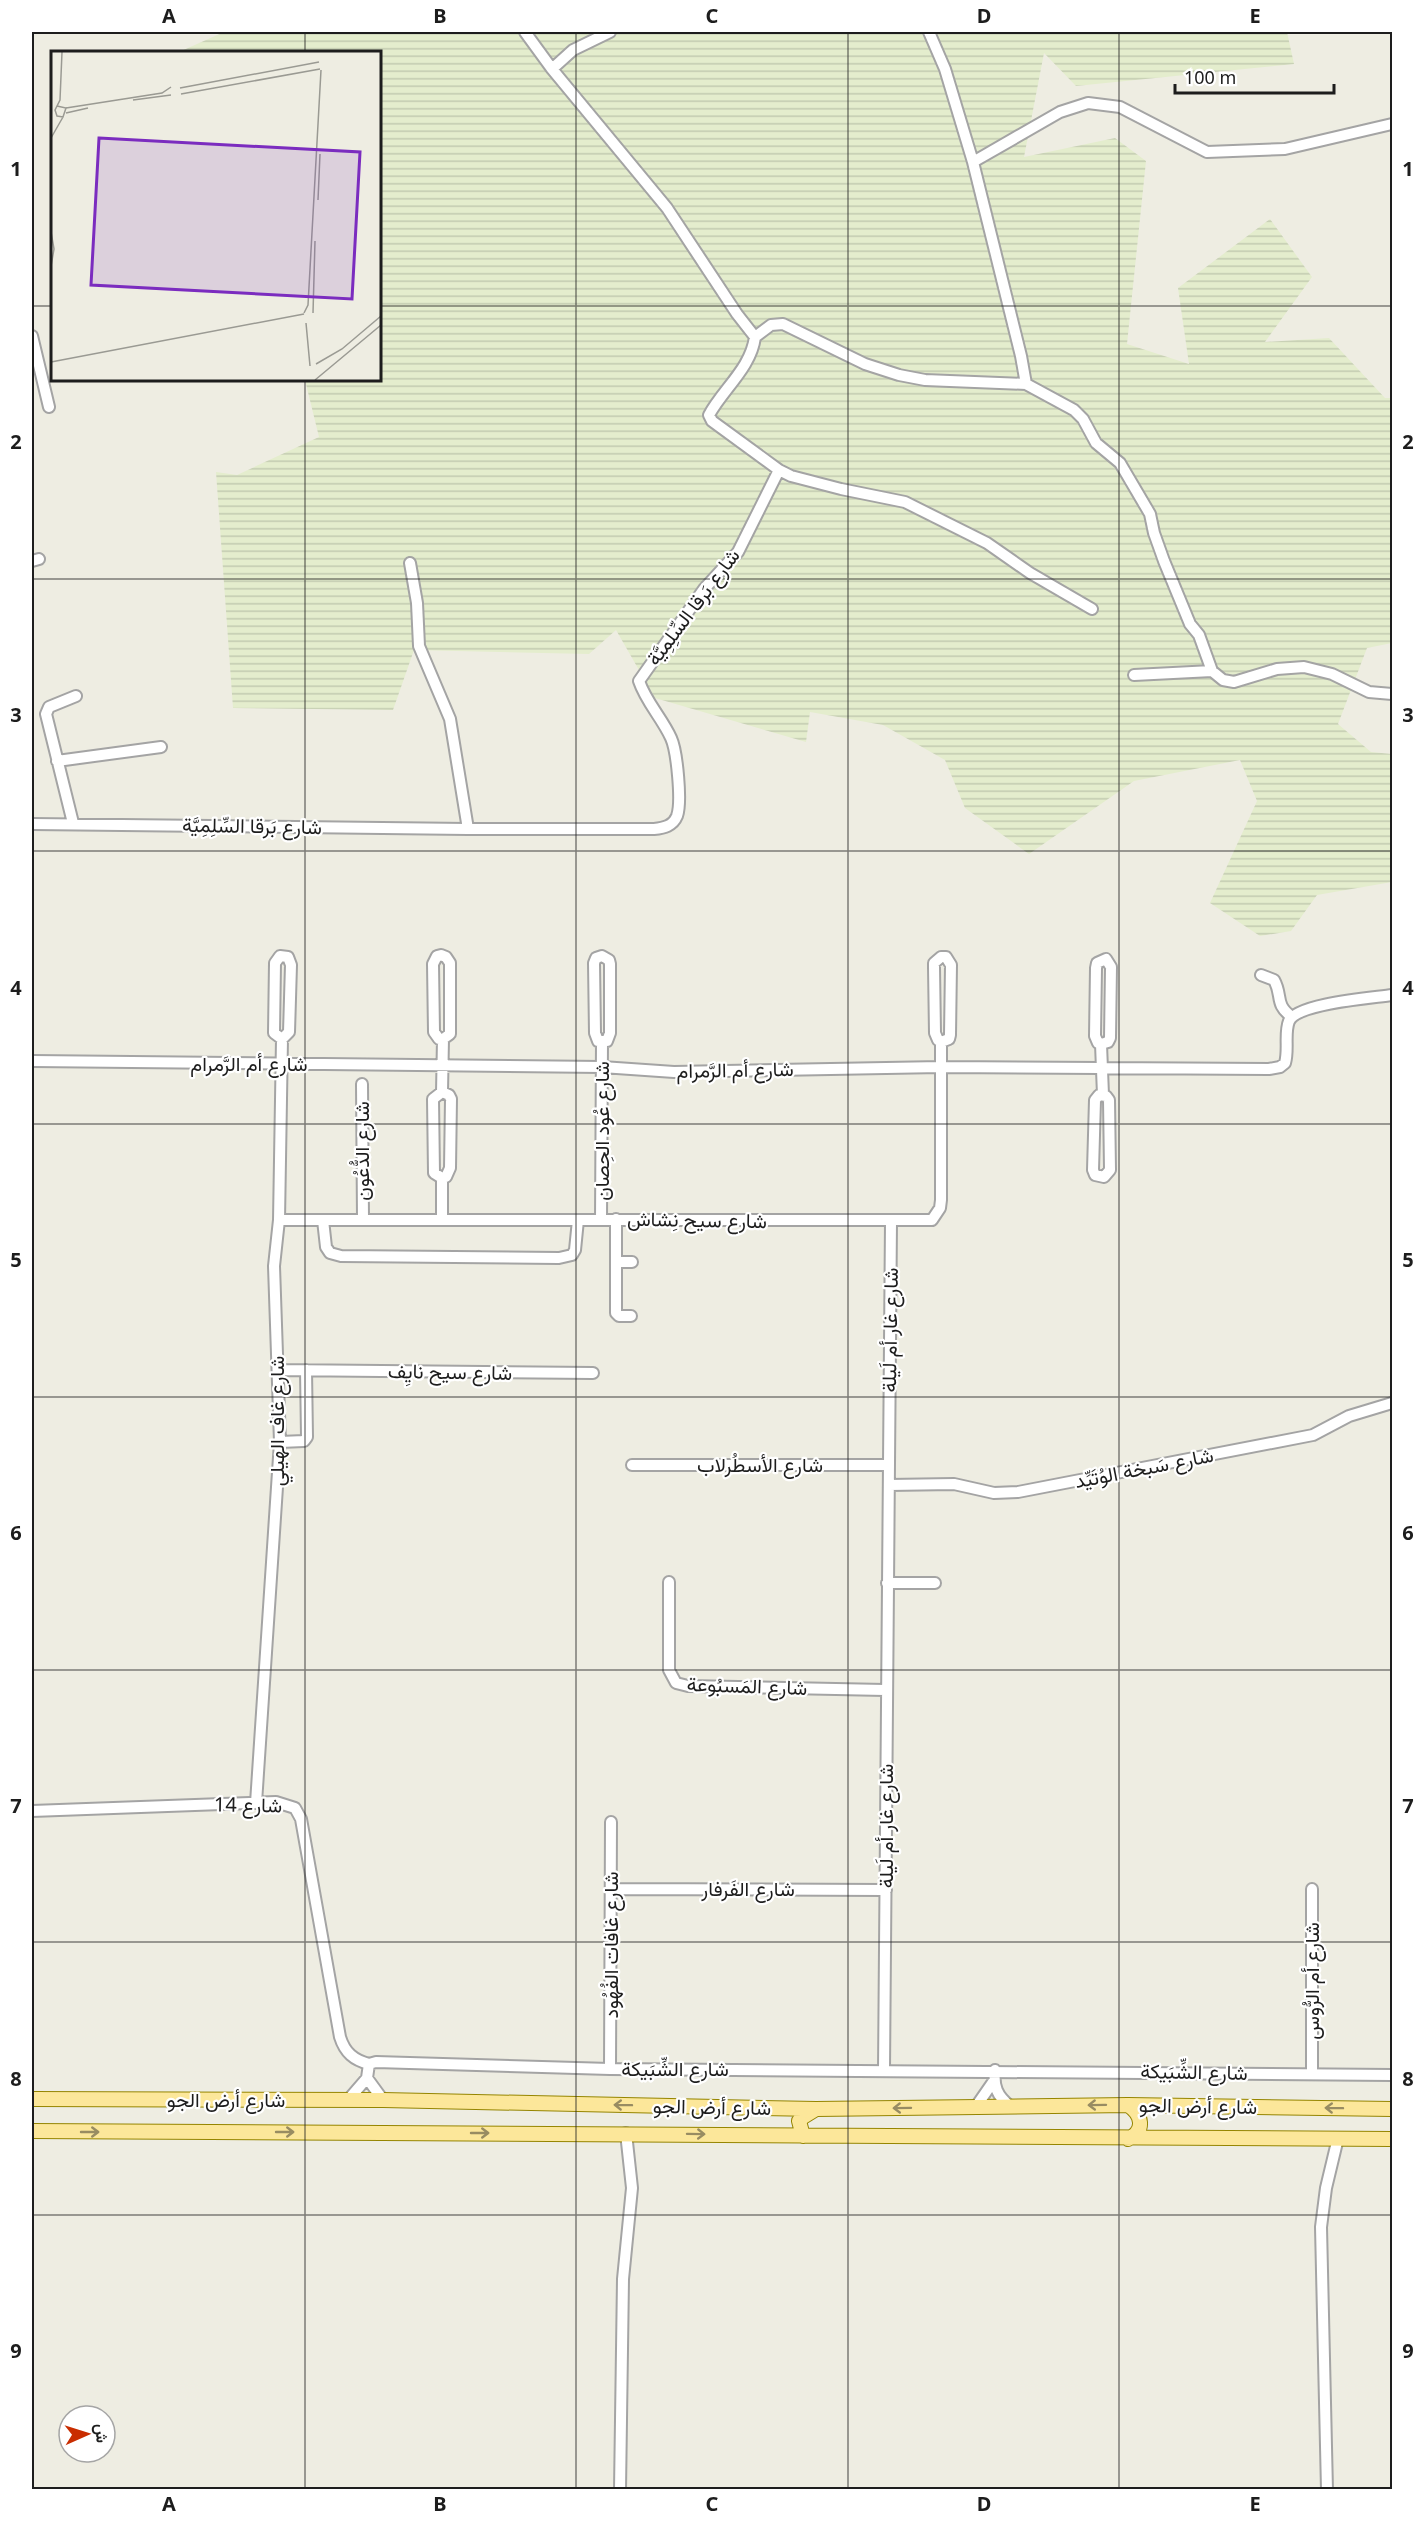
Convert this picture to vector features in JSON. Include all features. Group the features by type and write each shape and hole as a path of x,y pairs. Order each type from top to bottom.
{"main road":[{"name":"شارع أرض الجو","path":"32,2099 383,2100 816,2109 1128,2105 1392,2109"},
{"path":"1128,2105 1138,2113 1141,2123 1138,2131 1128,2139"},
{"path":"803,2136 800,2121 816,2109"},
{"name":"شارع أرض الجو","path":"32,2131 1392,2139"}],"street":[{"path":"525,32 552,69 667,208 755,337"},
{"path":"552,69 573,50 610,32"},
{"path":"929,32 945,69 974,162 1022,356 1026,384"},
{"path":"974,162 1060,112 1088,103 1105,104 1128,110 1206,152 1273,150 1392,124"},
{"path":"1092,609 1030,573 987,543 905,502 841,489 791,476 778,470 712,421 709,415 745,364 753,348 755,337 771,325 783,324 865,364 898,375 925,380 1026,384 1074,410 1096,442 1112,454 1124,469 1150,514 1164,561 1190,624 1199,635 1212,671 1223,680 1234,682 1277,669 1304,667 1332,674 1369,692 1392,694"},
{"path":"32,336 49,407"},
{"name":"شارع بَرقا السِّلِمِيَّة","path":"32,824 468,829 654,829 671,825 678,808 676,750 668,730 645,695 639,681 704,588 738,552 778,470"},
{"path":"410,564 417,603 419,646 450,719 468,829"},
{"path":"1134,675 1212,671"},
{"path":"73,823 46,711 54,704 76,696"},
{"path":"57,761 161,747"},
{"path":"442,1092 443,1040 450,1034 450,963 446,957 441,955 437,956 433,964 434,1032 435,1036 443,1040"},
{"name":"شارع غاف الهيلي","path":"256,1803 280,1442 274,1266 279,1220 282,1039 289,1032 291,961 280,956 275,963 274,1033 282,1039"},
{"name":"شارع عُود الحِصان","path":"602,956 609,960 610,964 610,1037 602,1042 598,1041 595,1033 594,963 596,958 602,956"},
{"name":"شارع سيح نِشاش","path":"279,1220 616,1219 891,1222 932,1220 940,1208 941,1042 935,1033 934,967 937,959 946,957 951,965 950,1035 948,1039 941,1042"},
{"path":"1101,1044 1108,1042 1110,1038 1111,968 1106,959 1097,963 1095,968 1095,1036 1101,1044 1103,1095 1109,1100 1110,1170 1104,1177 1099,1177 1093,1170 1095,1100 1099,1095 1103,1095"},
{"path":"1261,975 1274,980 1279,1003 1283,1010 1292,1017 1298,1012 1314,1007 1392,995"},
{"name":"شارع أم الرَّمرام","path":"32,1060 602,1067 674,1072 941,1067 1269,1069 1280,1067 1287,1057 1288,1023 1292,1017"},
{"name":"شارع عُود الحِصان","path":"601,1220 602,1042"},
{"name":"شارع الدُّعُون","path":"362,1084 363,1219"},
{"path":"442,1092 449,1095 451,1099 450,1168 446,1177 442,1178"},
{"path":"442,1092 433,1099 434,1173 442,1178"},
{"path":"442,1178 442,1220"},
{"path":"616,1219 616,1313 619,1316 631,1316"},
{"path":"324,1220 326,1247 330,1252 341,1256 559,1258 572,1255 575,1250 578,1220"},
{"name":"شارع غار أم لَيلة","path":"884,2070 885,1690 891,1222"},
{"path":"616,1262 632,1262"},
{"name":"شارع سيح نايِف","path":"279,1370 593,1373"},
{"path":"280,1442 304,1441 307,1437 306,1370"},
{"name":"شارع سَبخة الوُتَيِّد","path":"889,1485 954,1484 994,1493 1018,1492 1313,1435 1349,1416 1392,1403"},
{"name":"شارع الأسطُرلاب","path":"632,1466 888,1465"},
{"name":"شارع المَسبُوعة","path":"669,1582 669,1670 676,1683 688,1686 885,1690"},
{"path":"887,1583 935,1583"},
{"name":"شارع 14","path":"32,1811 256,1803 286,1804 295,1808 301,1819 340,2037 347,2052 361,2062 369,2064"},
{"name":"شارع غافات الفُهُود","path":"610,2069 611,1822"},
{"name":"شارع الفَرفار","path":"611,1889 886,1890"},
{"name":"شارع أم الرُّوس","path":"1312,1889 1312,2074"},
{"name":"شارع الشِّبَيكة","path":"369,2064 376,2062 610,2069 884,2070 994,2076 1392,2075"},
{"path":"348,2100 366,2078 369,2064"},
{"path":"994,2076 996,2091 1010,2106"},
{"path":"975,2108 994,2076"},
{"path":"366,2078 383,2100"},
{"path":"620,2490 623,2279 632,2188 626,2133"},
{"path":"1327,2490 1322,2227 1326,2188 1338,2138"}],"green space":[{"path":"224,32 1287,32 1294,64 1076,86 1044,53 1024,157 1115,138 1146,161 1127,344 1189,364 1178,288 1270,219 1312,277 1265,342 1329,338 1385,398 1392,398 1392,643 1367,648 1338,724 1371,752 1392,754 1392,882 1317,895 1291,931 1260,936 1210,903 1257,801 1240,760 1134,781 1029,854 965,808 945,760 883,725 810,712 806,742 655,698 616,630 589,654 414,650 393,710 233,708 216,472 237,475 319,437 305,381 381,381 381,51 181,51"}]}
